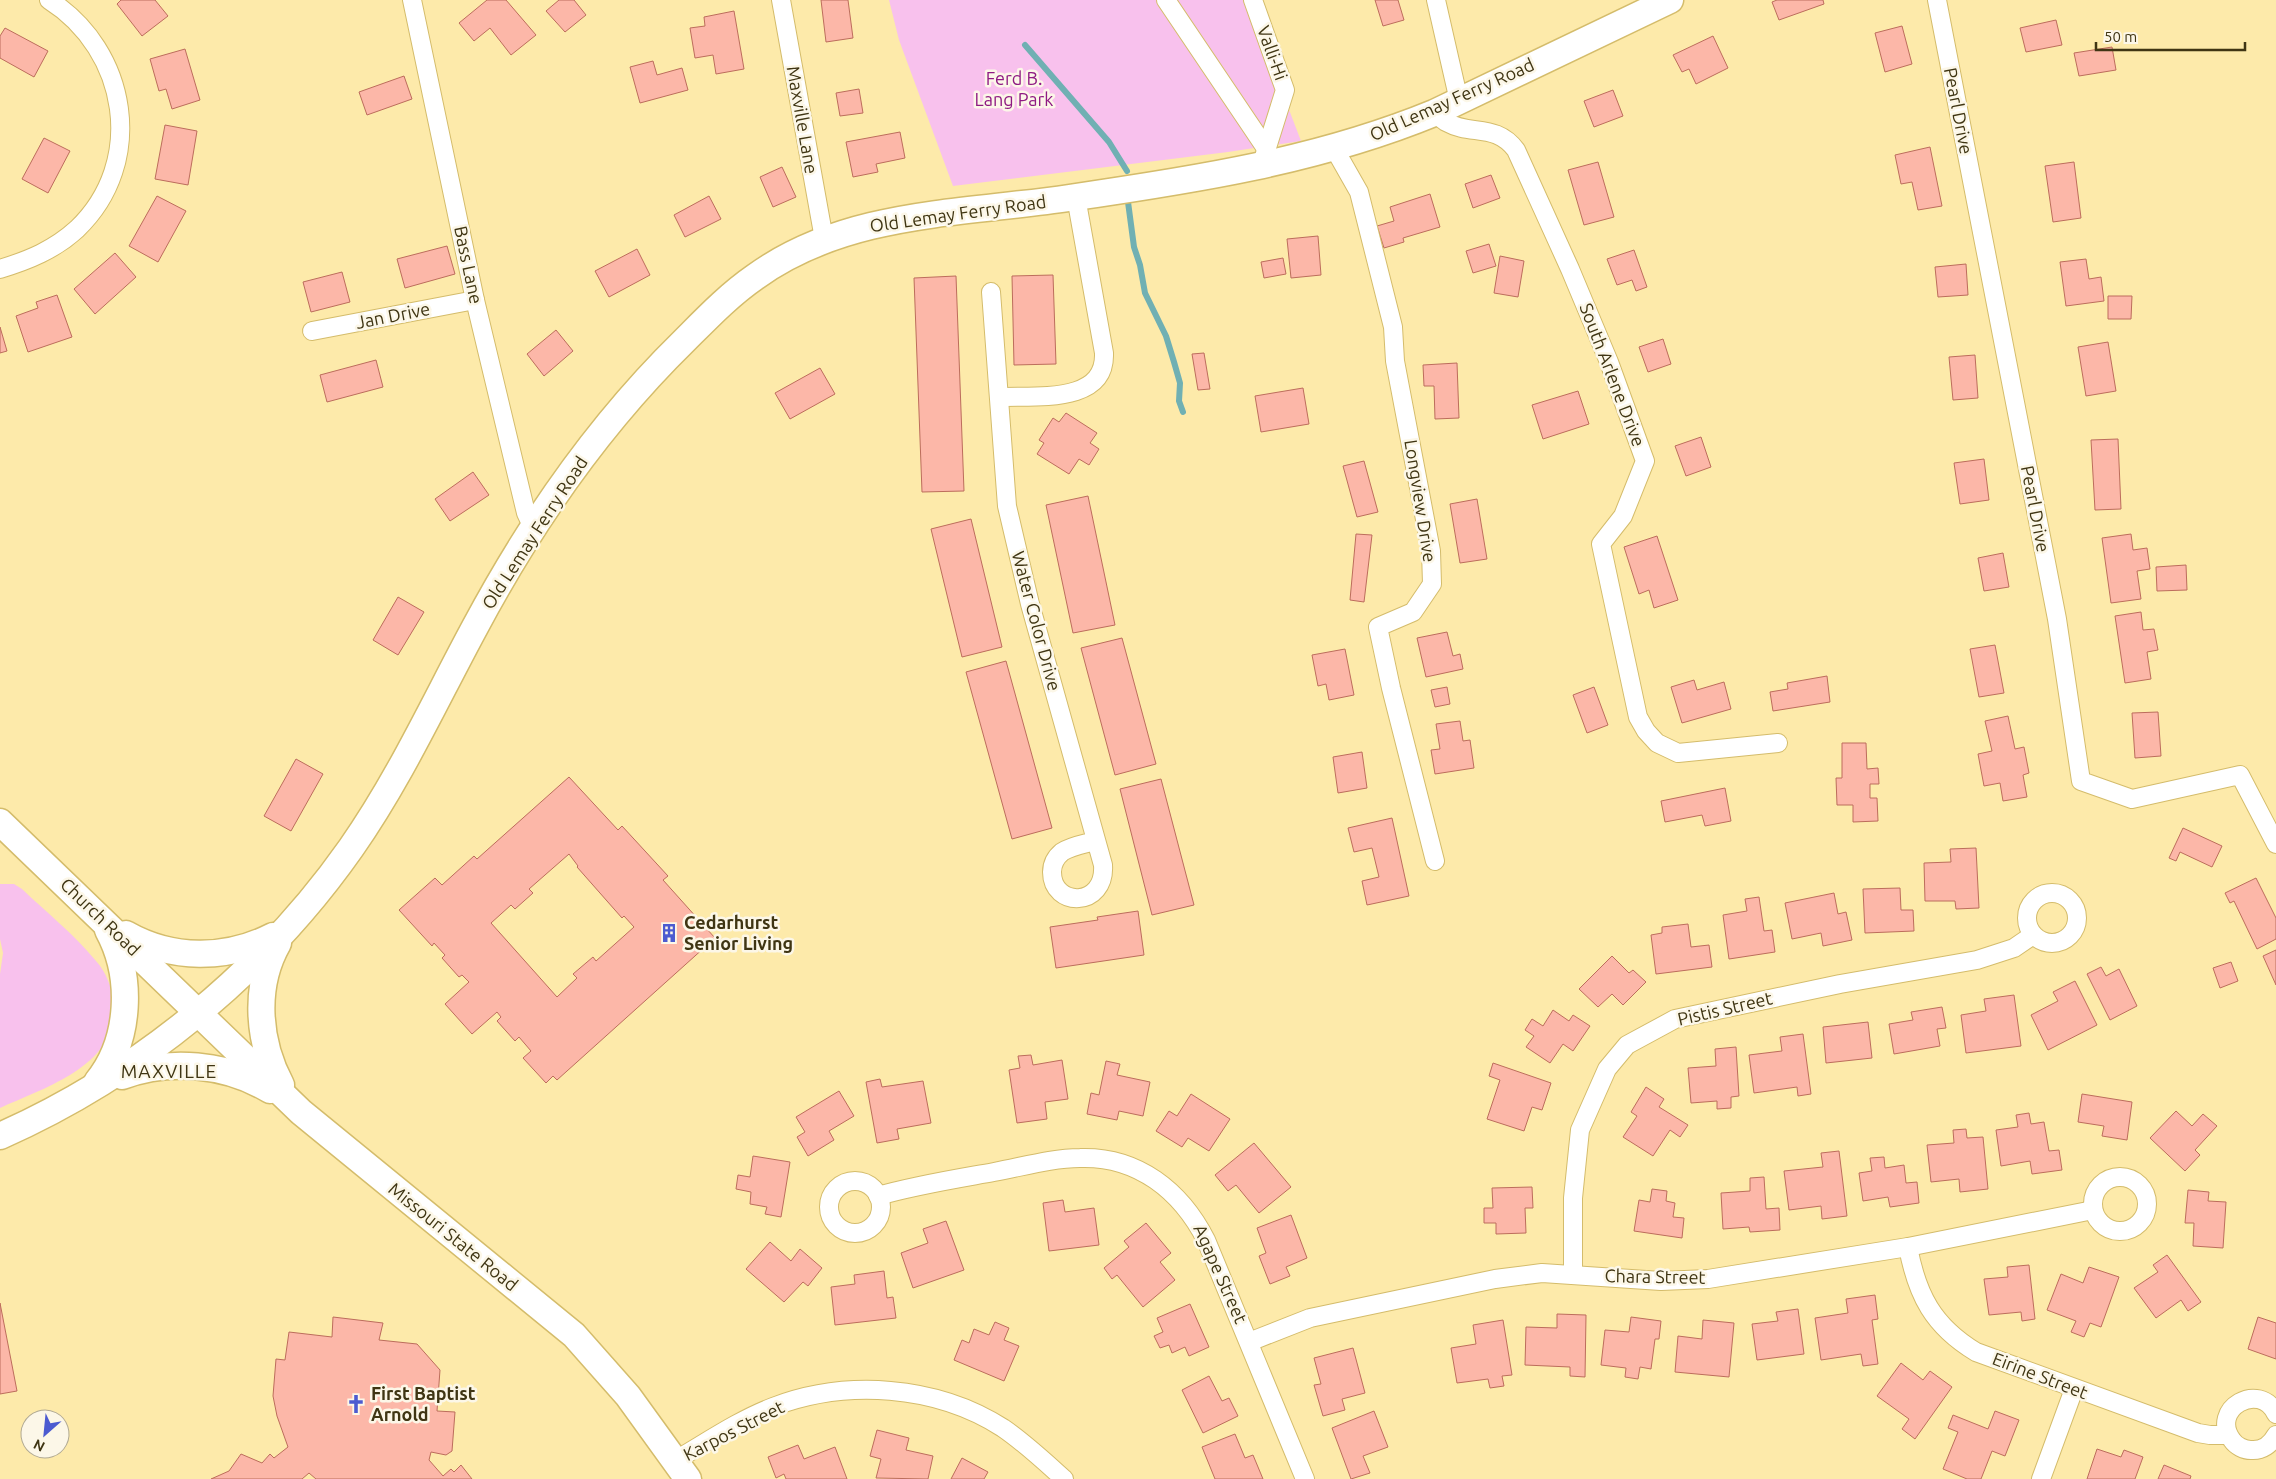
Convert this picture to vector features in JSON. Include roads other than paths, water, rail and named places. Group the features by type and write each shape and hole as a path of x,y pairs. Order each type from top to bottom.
{"main road":[{"name":"Old Lemay Ferry Road","path":"0,1136 66,1105 90,1090 144,1053 198,1012 243,972 318,894 354,844 393,782 477,624 533,528 594,441 673,351 725,301 754,278 787,256 824,239 878,223 1076,197 1218,174 1264,157 1334,148 1401,126 1459,101 1670,0"},
{"name":"Church Road","path":"0,822 198,1012"},
{"path":"103,919 118,930 150,945 176,952 202,954 238,950 255,944 286,928"},
{"path":"90,1090 102,1076 118,1043 125,1009 123,970 118,952 103,919"},
{"path":"286,928 274,950 266,973 262,997 262,1023 265,1047 274,1071 285,1093 301,1112"},
{"name":"Missouri State Road","path":"198,1012 301,1112 574,1335 623,1390 682,1470"},
{"path":"90,1090 118,1077 147,1069 199,1066 221,1070 264,1086 301,1112"}],"street":[{"path":"0,269 44,253 77,228 102,195 117,157 120,113 117,94 109,70 88,34 70,14 49,0"},
{"name":"Bass Lane","path":"412,0 475,300 526,513 533,528"},
{"name":"Maxville Lane","path":"781,0 824,239"},
{"path":"1166,0 1264,157"},
{"name":"Valli-Hi","path":"1253,0 1285,90 1264,157"},
{"path":"1436,0 1459,101"},
{"name":"Pearl Drive","path":"1936,0 2057,619 2081,781 2132,799 2240,775 2276,844"},
{"name":"South Arlene Drive","path":"1434,112 1447,123 1496,133 1508,139 1516,150 1570,269 1609,362 1645,461 1623,516 1601,544 1638,717 1646,731 1657,742 1678,753 1778,743"},
{"name":"Longview Drive","path":"1334,148 1359,192 1393,327 1395,361 1431,551 1432,584 1413,612 1378,627 1390,688 1435,861"},
{"path":"1000,397 1071,393 1086,388 1101,373 1104,353 1076,197"},
{"name":"Water Color Drive","path":"991,292 1007,506 1030,604 1095,841"},
{"name":"Jan Drive","path":"312,331 475,300"},
{"name":"Pistis Street","path":"1573,1275 1573,1198 1580,1130 1607,1069 1627,1045 1675,1019 1840,984 1977,960 2014,948 2033,936"},
{"name":"Agape Street","path":"878,1196 921,1185 1072,1158 1107,1161 1130,1167 1163,1184 1194,1217 1206,1240 1305,1479"},
{"name":"Chara Street","path":"1249,1342 1310,1318 1521,1275 1542,1273 1661,1281 1708,1279 1908,1247 2093,1210"},
{"name":"Eirine Street","path":"1908,1247 1919,1292 1937,1320 1950,1334 1976,1352 2198,1433 2228,1435"},
{"path":"2041,1479 2074,1389"},
{"name":"Karpos Street","path":"682,1470 772,1408 825,1393 866,1390 892,1391 952,1404 989,1420 1022,1441 1064,1479"},
{"path":"2276,1414 2267,1403 2258,1398 2248,1398 2239,1401 2232,1407 2227,1416 2226,1425 2228,1435 2234,1443 2242,1448 2251,1450 2260,1450 2269,1445 2276,1435"}],"waterway":[{"path":"1025,45 1109,142 1127,171"},
{"path":"1128,202 1134,247 1140,265 1145,293 1166,336 1180,383 1179,401 1183,412"}],"place":[{"name":"Cedarhurst Senior Living","path":"669,933"},
{"name":"First Baptist Arnold","path":"356,1404"}],"district":[{"name":"MAXVILLE","path":"169,1071"}],"park label":[{"name":"Ferd B. Lang Park","path":"1014,89"}]}
